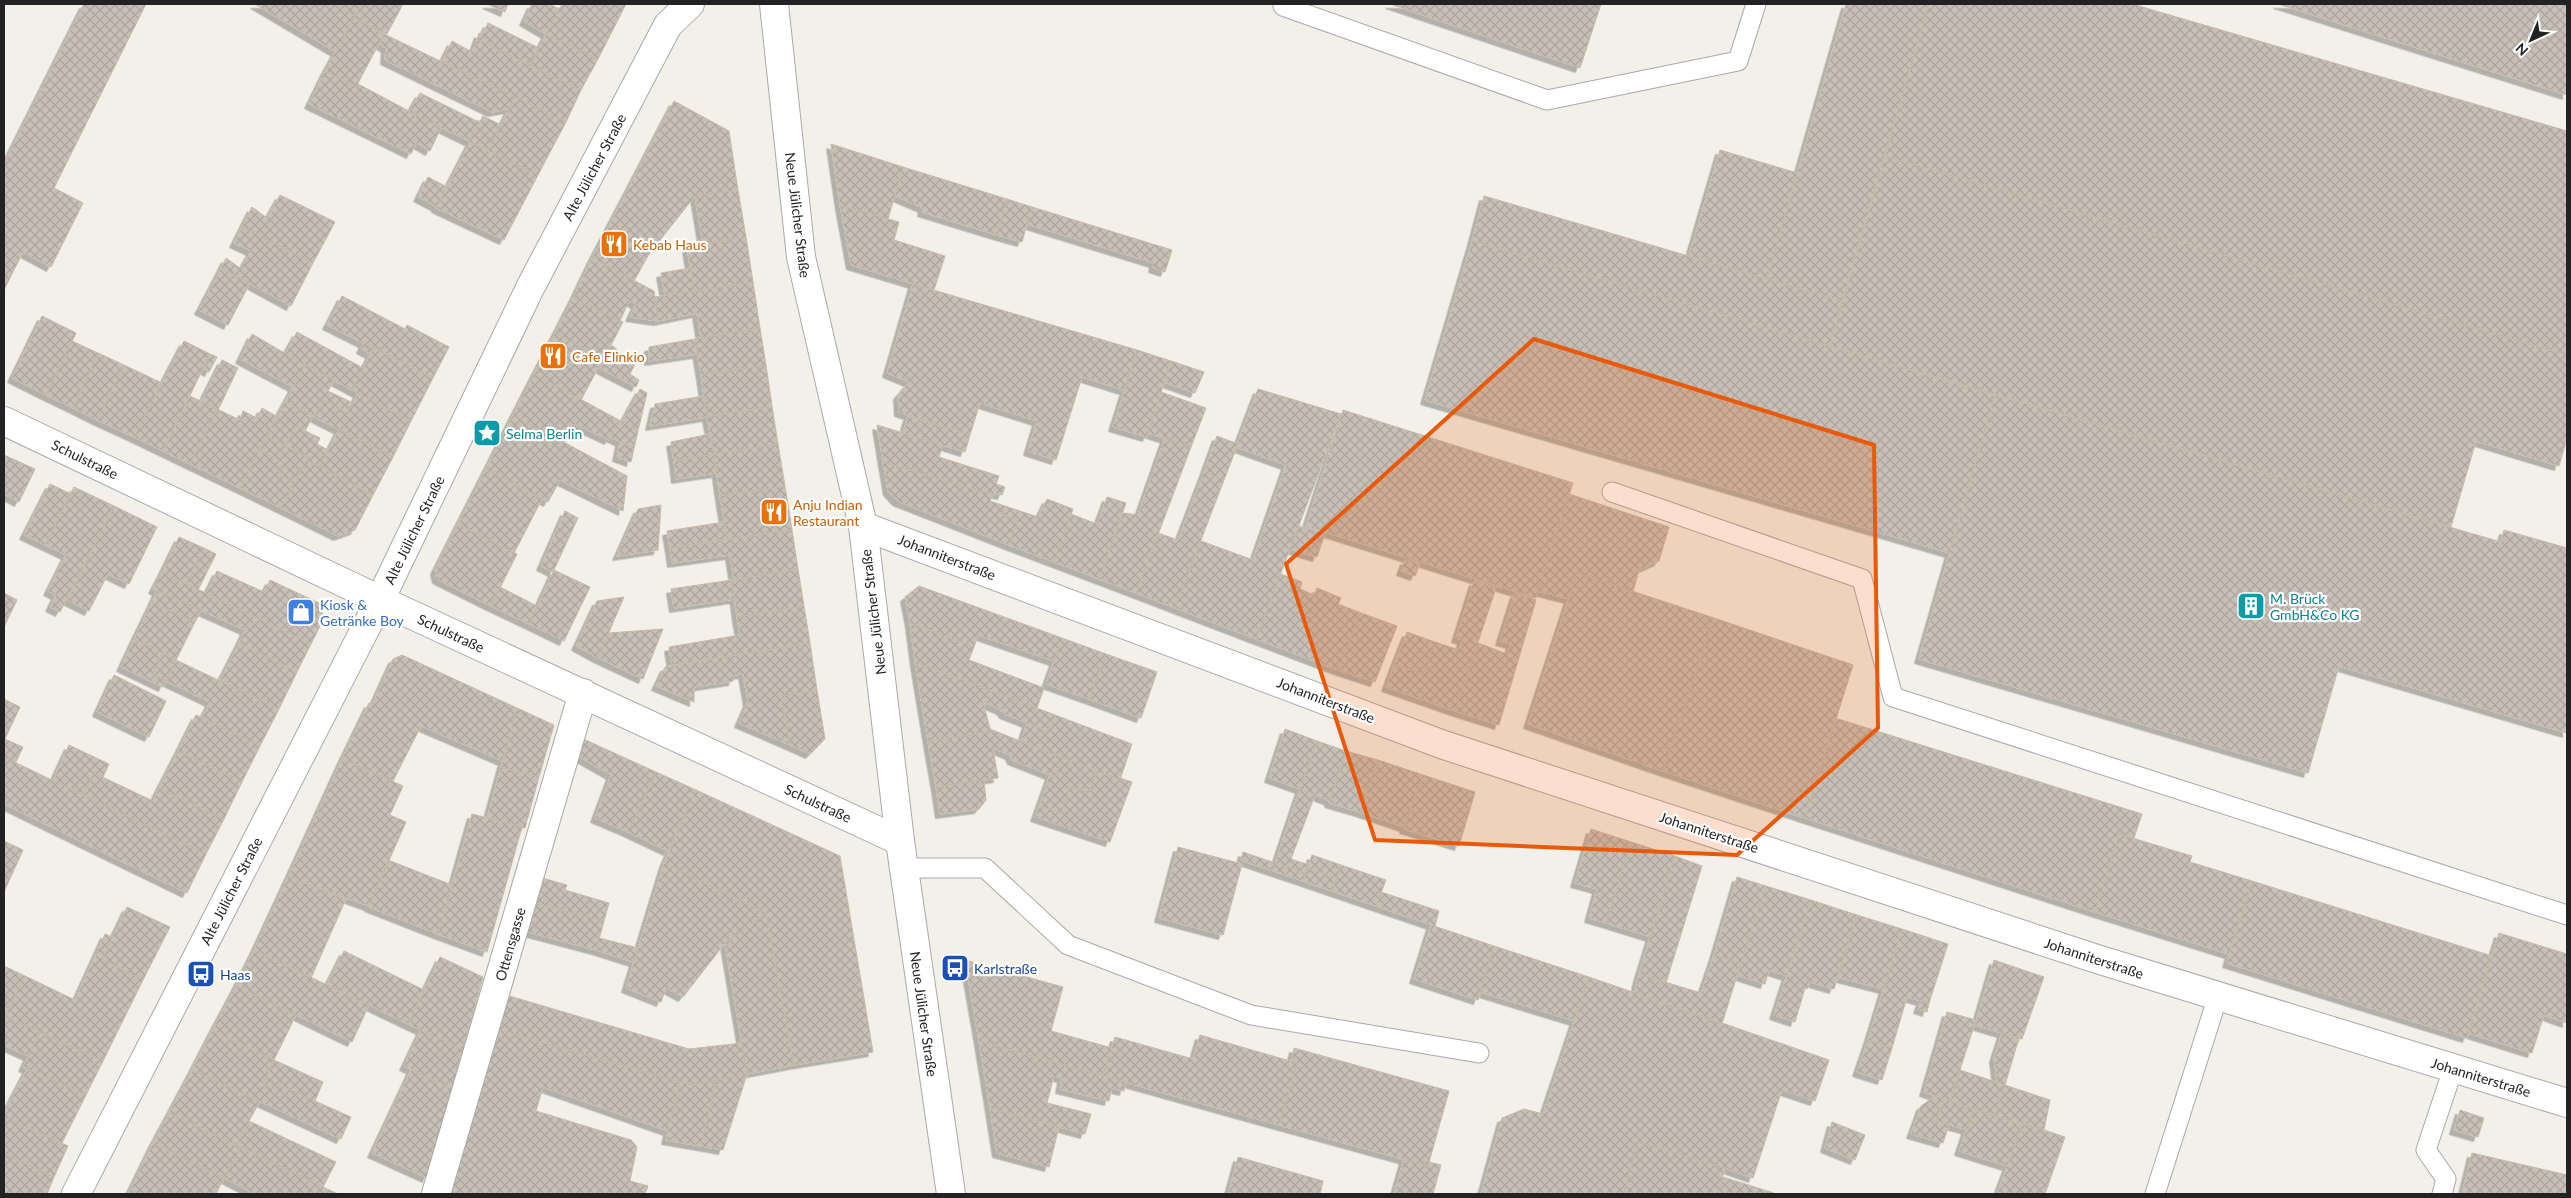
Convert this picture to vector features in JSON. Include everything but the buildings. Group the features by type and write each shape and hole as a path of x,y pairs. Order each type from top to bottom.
{"street":[{"name":"Alte Jülicher Straße","path":"76,1194 380,600 530,288 668,25 690,4"},
{"name":"Neue Jülicher Straße","path":"774,4 801,257 863,526 900,841 951,1194"},
{"name":"Schulstraße","path":"4,421 380,600 900,841"},
{"name":"Johanniterstraße","path":"863,526 1441,744 2088,956 2567,1103"},
{"name":"Ottensgasse","path":"436,1194 583,693"}],"lane":[{"path":"1282,6 1548,100 1738,61 1756,4"},
{"path":"1612,492 1862,579 1893,697 2567,915"},
{"path":"904,868 985,868 1068,945 1251,1015 1479,1053"},
{"path":"2155,1194 2218,996"},
{"path":"2442,1194 2446,1179 2426,1150 2453,1068"}],"highlighted area":[{"path":"1534,339 1874,445 1878,728 1737,855 1375,840 1286,564"}],"place":[{"name":"Kebab Haus","path":"614,244"},
{"name":"Cafe Elinkio","path":"553,356"},
{"name":"Selma Berlin","path":"487,433"},
{"name":"Anju Indian Restaurant","path":"774,512"},
{"name":"M. Brück GmbH&Co KG","path":"2251,606"},
{"name":"Kiosk & Getränke Boy","path":"301,612"},
{"name":"Karlstraße","path":"955,968"},
{"name":"Haas","path":"201,974"}]}
